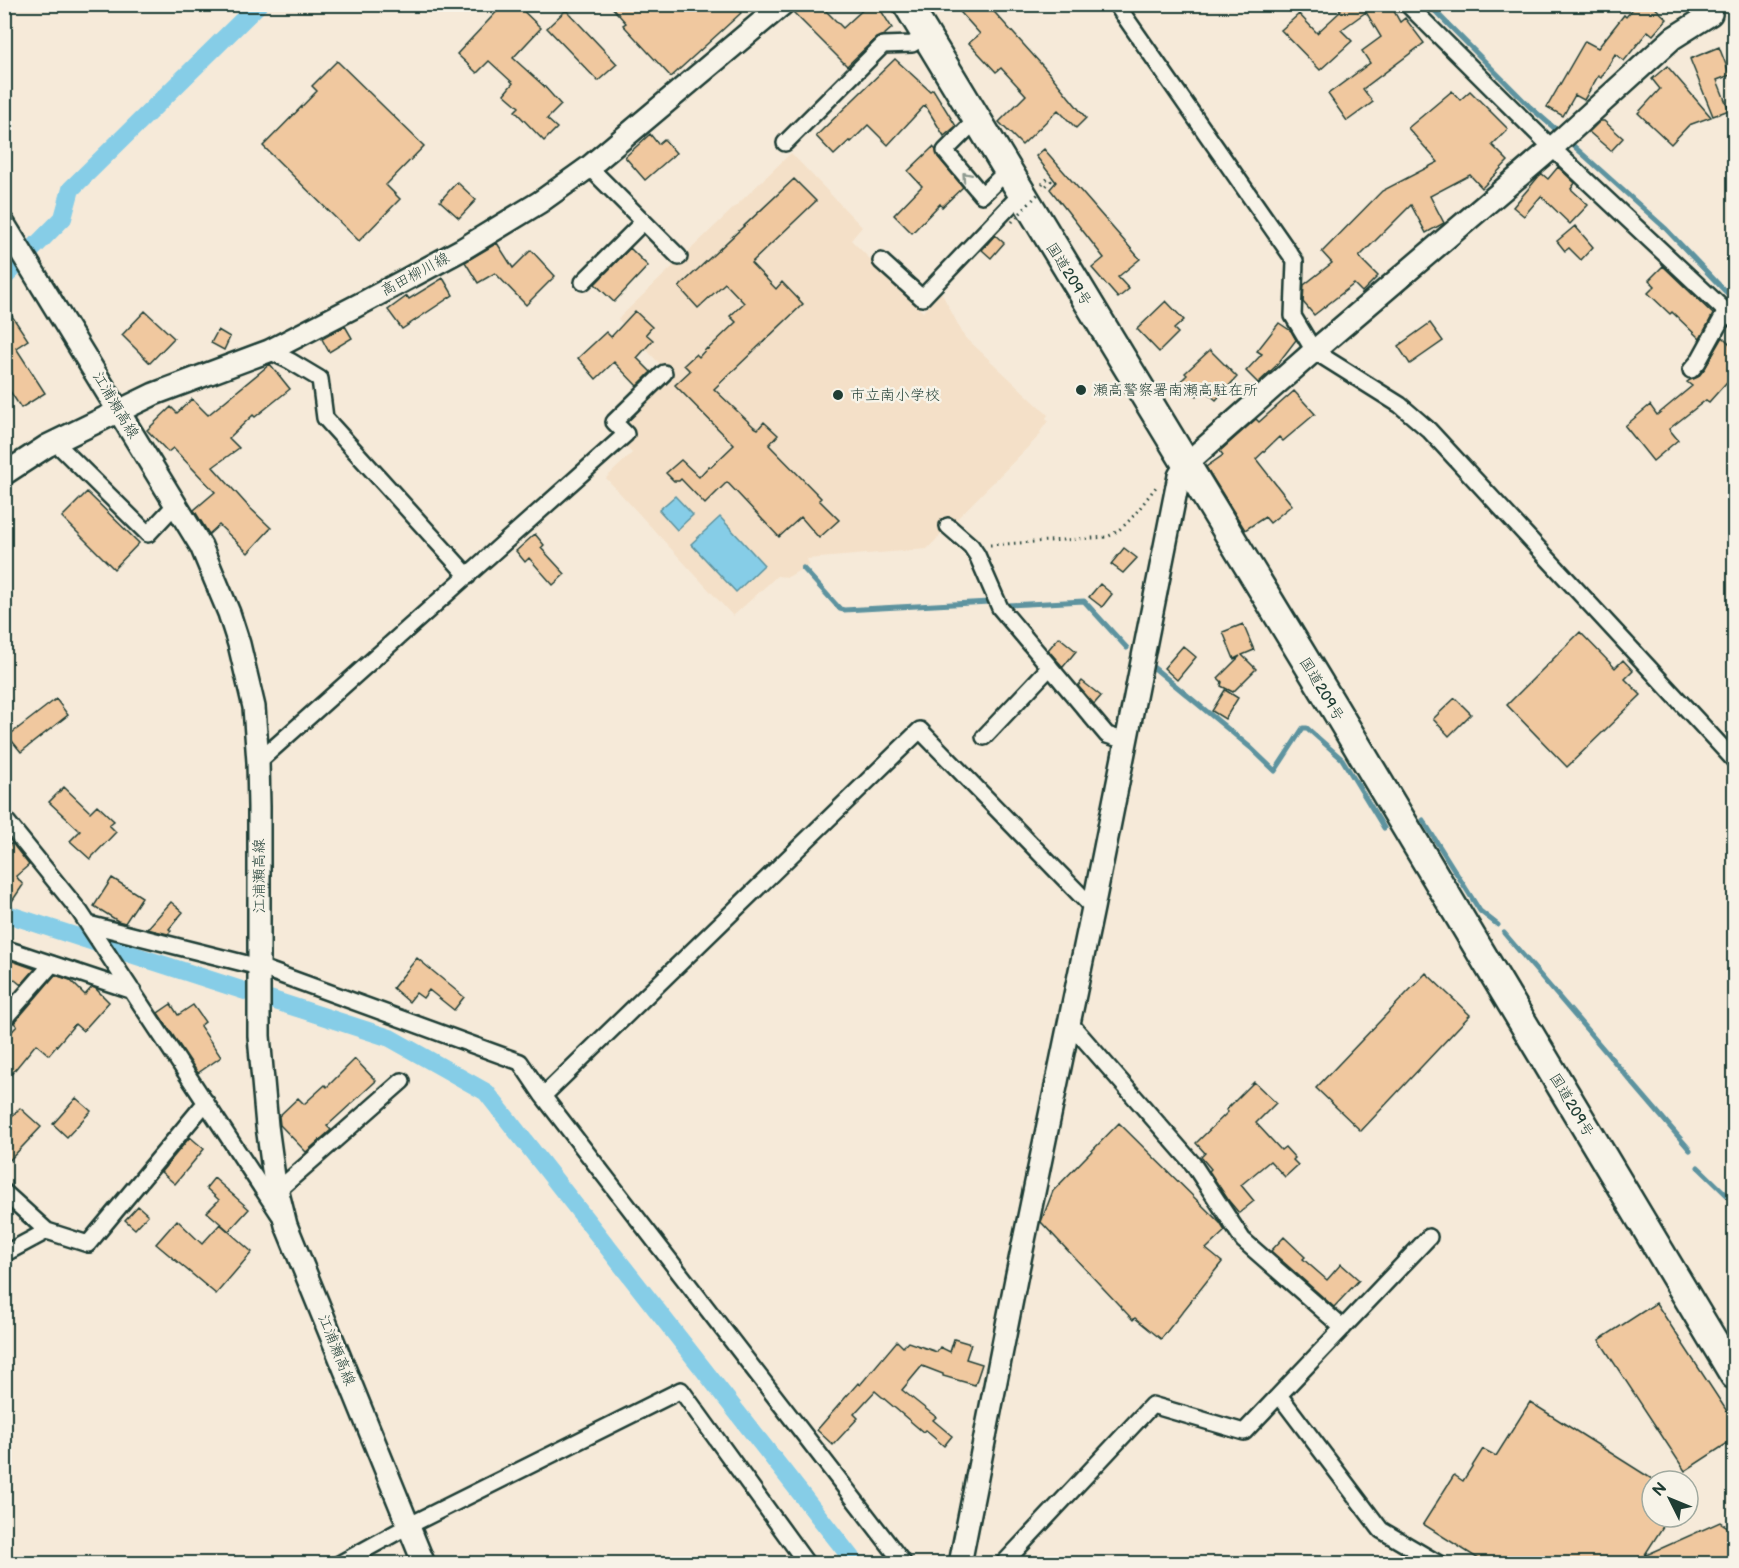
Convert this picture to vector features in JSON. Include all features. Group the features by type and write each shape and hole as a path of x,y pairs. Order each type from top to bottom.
{"highway":[{"name":"国道209号","path":"907,4 1007,171 1030,193 1186,464 1734,1375"}],"main road":[{"name":"高田柳川線","path":"4,474 55,442 119,410 154,394 269,351 461,250 540,202 589,167 783,4"},
{"path":"960,1563 1179,476 1186,464 1314,351 1561,139 1673,38 1710,9"},
{"name":"江浦瀬高線","path":"5,225 201,546 240,644 254,707 258,762 260,1036 267,1126 274,1177 286,1225 424,1563"}],"street":[{"path":"1116,4 1296,261 1293,316 1314,351 1400,405 1429,430 1734,760"},
{"path":"1407,4 1561,139 1730,315 1691,370"},
{"path":"785,143 883,45 912,44 925,36"},
{"path":"976,120 945,151 982,195 1007,171"},
{"path":"589,167 679,257"},
{"path":"881,261 922,298 1030,193"},
{"path":"583,282 644,222"},
{"path":"269,351 320,379 325,418 468,576"},
{"path":"258,762 626,434 614,422 664,373"},
{"path":"55,442 148,534 176,504"},
{"path":"948,526 971,546 977,555 1000,608 1107,735 1126,741"},
{"path":"984,737 1050,667"},
{"path":"543,1096 920,729 1093,908"},
{"path":"4,818 84,918 286,1225"},
{"path":"84,918 259,973 520,1062 543,1096 904,1563"},
{"path":"4,948 133,991"},
{"path":"4,1019 52,964"},
{"path":"1069,1022 1193,1164 1243,1240 1343,1328"},
{"path":"277,1191 402,1081"},
{"path":"4,1192 47,1231 88,1244 206,1102"},
{"path":"4,1254 47,1231"},
{"path":"1003,1563 1152,1406 1244,1432 1429,1237"},
{"path":"339,1563 408,1526 681,1390 807,1563"},
{"path":"1279,1395 1381,1530 1439,1563"}],"path":[{"path":"1012,222 1030,193"},
{"path":"971,546 1107,537 1115,534 1124,526 1156,486"}],"shaded area":[{"name":"市立南小学校","path":"791,153 862,227 851,240 923,312 941,292 964,336 1048,415 1046,418 1048,421 1040,432 1041,434 927,549 807,559 809,565 788,577 777,576 733,616 606,478 632,453 625,446 634,437 621,423 670,375 618,319"}],"water":[{"path":"675,496 693,515 677,530 659,510"},
{"path":"720,517 764,565 736,592 691,544"}],"building":[{"path":"504,4 516,4 541,28 513,58 561,105 547,119 557,128 544,141 515,111 519,107 504,94 513,83 489,61 477,73 457,54"},
{"path":"609,4 734,4 741,13 671,77 623,25 626,23"},
{"path":"801,4 819,4 843,28 869,4 877,4 892,28 876,38 847,66 793,12"},
{"path":"953,4 987,4 1086,118 1076,128 1058,110 1022,145 999,122 1026,95 1001,68 996,72 969,43 980,34"},
{"path":"1336,4 1390,4 1400,22 1405,18 1424,43 1363,89 1373,102 1347,121 1328,94 1370,63 1362,51 1381,37 1366,12 1341,30 1352,41 1320,70 1281,30 1299,14 1317,33 1341,11"},
{"path":"1637,4 1651,4 1667,19 1653,35 1648,31 1624,61 1615,54 1601,78 1598,76 1584,100 1575,95 1563,116 1547,107 1585,41 1598,48 1624,15 1626,17"},
{"path":"566,10 617,64 598,81 547,28"},
{"path":"1719,47 1730,75 1717,80 1729,110 1713,116 1690,59"},
{"path":"895,59 930,91 933,89 956,126 944,136 925,105 888,145 868,125 834,155 816,136"},
{"path":"337,61 424,146 386,185 400,199 359,241 263,146 317,91 312,86"},
{"path":"1667,66 1711,117 1689,125 1671,144 1638,113 1660,89 1652,79"},
{"path":"1452,91 1460,100 1470,91 1508,129 1492,145 1508,161 1482,188 1470,175 1430,196 1444,223 1426,233 1411,205 1359,257 1378,276 1362,292 1354,284 1314,315 1303,302 1304,285 1332,263 1322,252 1382,191 1438,162 1408,128"},
{"path":"1600,121 1604,121 1623,138 1611,151 1589,132"},
{"path":"650,134 658,144 664,139 676,153 645,180 625,157"},
{"path":"933,147 938,157 963,187 942,207 940,204 912,233 894,215 922,186 908,171"},
{"path":"1044,149 1140,259 1118,277 1129,289 1118,298 1092,268 1104,258 1050,189 1056,182 1036,156"},
{"path":"1558,167 1575,183 1571,189 1588,205 1570,224 1541,196 1524,216 1513,207 1539,176 1542,174 1548,179"},
{"path":"794,179 816,201 751,263 776,289 782,282 803,304 714,389 754,427 758,429 764,422 778,435 769,445 821,498 819,500 839,520 819,538 801,517 779,537 727,482 705,504 681,479 674,481 666,473 681,460 699,477 734,445 675,385 690,371 684,365 696,354 699,357 736,322 730,316 744,303 725,283 698,308 679,287"},
{"path":"457,182 476,200 459,218 440,201"},
{"path":"1575,226 1593,247 1581,260 1569,248 1565,251 1557,241"},
{"path":"995,235 1004,243 991,258 982,250"},
{"path":"497,243 513,268 531,250 555,276 526,305 495,273 478,283 465,262"},
{"path":"630,248 648,266 614,302 595,284"},
{"path":"1663,266 1713,314 1700,339 1648,293 1655,286 1649,280"},
{"path":"443,278 453,295 402,329 388,310 407,296 409,299"},
{"path":"1166,301 1184,320 1174,329 1178,333 1159,352 1137,329"},
{"path":"4,304 28,340 16,348 45,393 21,408 4,382"},
{"path":"145,311 174,338 150,363 122,335"},
{"path":"635,311 652,327 646,334 653,340 637,358 651,372 637,386 614,362 596,379 578,358 606,332 611,337"},
{"path":"1279,323 1291,331 1296,340 1276,366 1258,383 1246,371 1262,354 1257,351"},
{"path":"1430,323 1443,341 1410,364 1398,346"},
{"path":"345,326 352,338 329,352 322,339"},
{"path":"218,330 230,337 224,350 211,343"},
{"path":"1723,337 1734,348 1734,374 1709,402 1706,400 1669,429 1678,440 1653,461 1625,426 1650,405 1657,415 1692,386 1687,382 1698,377"},
{"path":"1210,350 1237,377 1216,400 1203,389 1197,396 1180,382 1187,375 1185,373"},
{"path":"270,364 290,389 255,417 253,415 229,438 239,448 213,467 271,528 248,553 219,525 209,534 194,510 215,492 173,448 168,452 147,430 171,407 177,413 192,399 208,415"},
{"path":"1294,391 1315,414 1283,441 1279,437 1256,459 1292,505 1270,523 1265,517 1245,530 1206,467 1223,455 1220,451 1256,419 1259,422"},
{"path":"87,492 139,543 114,569 62,517"},
{"path":"535,534 544,545 541,548 565,574 553,585 529,558 525,562 516,551"},
{"path":"1124,548 1137,558 1123,573 1111,564"},
{"path":"1100,584 1112,594 1102,607 1089,597"},
{"path":"1243,624 1254,650 1242,655 1256,669 1233,692 1221,686 1222,682 1218,678 1240,656 1234,659 1223,632"},
{"path":"1580,632 1615,668 1623,660 1633,671 1625,679 1641,695 1567,767 1507,705"},
{"path":"1059,637 1076,651 1063,667 1048,650"},
{"path":"1183,646 1196,657 1177,680 1164,668"},
{"path":"1082,681 1101,696 1094,704 1078,686"},
{"path":"1225,690 1238,698 1225,719 1212,711"},
{"path":"1455,698 1471,714 1449,736 1433,719"},
{"path":"56,699 68,715 21,752 8,736"},
{"path":"64,787 90,812 97,805 114,821 109,825 116,832 90,859 70,841 80,831 49,802"},
{"path":"12,843 29,865 16,876 23,885 4,913 4,850"},
{"path":"112,878 142,897 125,923 94,906"},
{"path":"171,902 183,912 169,929 171,931 168,934 147,929"},
{"path":"417,958 464,997 454,1010 429,990 423,998 416,993 409,1002 393,988"},
{"path":"7,959 35,969 21,985 4,971"},
{"path":"1426,973 1470,1015 1361,1131 1316,1088"},
{"path":"55,975 70,980 85,995 92,987 95,988 109,1002 83,1031 75,1024 49,1055 36,1044 4,1083 4,1040 17,1026 14,1023"},
{"path":"171,1004 178,1015 193,1005 205,1022 200,1026 221,1057 198,1073 158,1013"},
{"path":"355,1059 376,1081 327,1126 331,1130 306,1152 280,1125 279,1116 298,1098 304,1104 325,1085 327,1087"},
{"path":"1254,1082 1276,1103 1256,1123 1281,1150 1285,1147 1298,1165 1285,1177 1270,1161 1241,1185 1254,1201 1239,1213 1209,1171 1211,1169 1201,1157 1205,1153 1196,1143 1228,1112 1226,1110"},
{"path":"76,1098 91,1111 67,1137 53,1124"},
{"path":"20,1108 41,1127 4,1166 4,1124"},
{"path":"1119,1123 1220,1223 1225,1231 1206,1249 1222,1262 1161,1339 1135,1318 1133,1320 1041,1222 1053,1191"},
{"path":"190,1137 204,1149 175,1184 161,1172"},
{"path":"214,1178 249,1209 229,1231 207,1212 219,1200 206,1188"},
{"path":"138,1206 148,1215 135,1229 125,1220"},
{"path":"177,1220 202,1244 220,1224 252,1252 216,1294 156,1244"},
{"path":"1284,1237 1305,1257 1303,1259 1327,1280 1341,1264 1359,1280 1334,1307 1271,1251"},
{"path":"1656,1303 1734,1422 1734,1439 1688,1469 1684,1469 1599,1340"},
{"path":"954,1339 971,1344 966,1359 982,1364 975,1385 943,1376 943,1374 922,1366 902,1390 936,1417 933,1420 952,1436 944,1446 925,1430 923,1432 875,1391 854,1414 858,1418 833,1445 817,1430 858,1383 860,1385 897,1341 903,1347 908,1342 937,1352 940,1347 950,1352"},
{"path":"1530,1402 1640,1471 1640,1529 1661,1529 1644,1556 1720,1522 1734,1531 1734,1563 1485,1563 1423,1524 1454,1475 1463,1481 1483,1449 1496,1456"}],"waterway":[{"path":"4,278 63,218 71,189 259,4"},
{"path":"1428,4 1530,107 1560,133"},
{"path":"1567,140 1665,228 1734,299"},
{"path":"803,568 840,609 844,610 989,602"},
{"path":"1008,605 1084,601 1127,648"},
{"path":"1153,667 1251,748 1275,771 1303,728 1307,728 1342,759 1384,828"},
{"path":"1423,820 1480,911 1498,925"},
{"path":"4,913 390,1038 486,1092 856,1564"},
{"path":"1504,933 1690,1150"},
{"path":"1698,1167 1734,1202"}],"place":[{"name":"瀬高警察署南瀬高駐在所","path":"1081,390"},
{"name":"市立南小学校","path":"838,395"}]}
